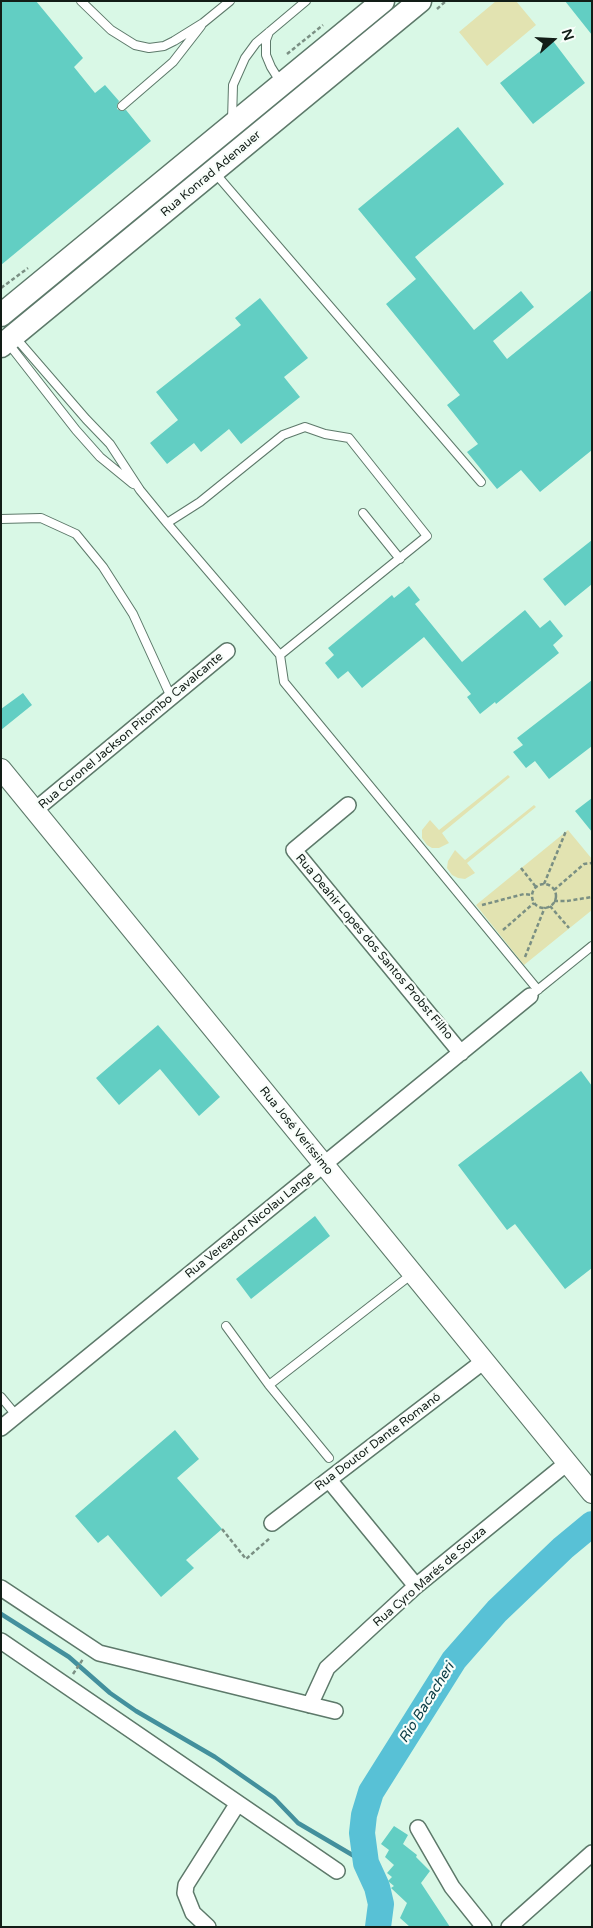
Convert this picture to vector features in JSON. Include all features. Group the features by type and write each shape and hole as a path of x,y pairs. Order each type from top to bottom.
{"main road":[{"name":"Rua Konrad Adenauer","path":"7,341 214,172 383,1"},
{"name":"Rua Konrad Adenauer","path":"1,315 232,125 294,89 420,1"}],"street":[{"name":"Rua Coronel Jackson Pitombo Cavalcante","path":"35,810 227,651"},
{"name":"Rua José Veríssimo","path":"1,769 588,1488"},
{"name":"Rua Deahir Lopes dos Santos Probst Filho","path":"348,804 294,850 461,1053"},
{"name":"Rua Vereador Nicolau Lange","path":"1,1428 534,993"},
{"name":"Rua Doutor Dante Romanó","path":"273,1529 329,1480 484,1362"},
{"name":"Rua Cyro Marés de Souza","path":"310,1705 327,1668 416,1586 567,1463"},
{"path":"329,1480 416,1586"},
{"path":"1,1588 99,1653 335,1711"},
{"path":"1,1641 337,1871"},
{"path":"208,1927 193,1913 185,1893 186,1886 238,1803"},
{"path":"418,1828 452,1887 484,1927"},
{"path":"509,1927 592,1854"}],"lane":[{"path":"81,1 111,30 135,45 144,47 164,46 203,23 230,1"},
{"path":"232,125 232,93 237,75 251,48 306,1"},
{"path":"122,106 173,62 203,23"},
{"path":"269,32 266,48 268,61 294,89"},
{"path":"214,172 481,482"},
{"path":"7,341 94,450 140,490"},
{"path":"7,341 110,444 140,490 280,654 284,682 534,993"},
{"path":"167,523 200,502 283,435 305,427 325,434 349,438 427,536 280,654"},
{"path":"364,514 400,559"},
{"path":"1,519 41,518 76,534 103,567 133,614 172,697"},
{"name":"Rua Vereador Nicolau Lange","path":"534,993 592,946"},
{"path":"269,1385 412,1274"},
{"path":"226,1326 269,1385 329,1458"},
{"path":"1,1397 16,1415"}],"path":[{"path":"544,884 566,831"},
{"path":"554,890 584,864 592,863"},
{"path":"520,868 536,887"},
{"path":"544,884 550,885 554,890 554,900 550,906 545,907 534,903 532,894 536,887 544,884"},
{"path":"477,906 524,894 532,894"},
{"path":"554,900 567,901 592,897"},
{"path":"499,933 534,903"},
{"path":"550,906 569,928"},
{"path":"523,963 545,907"},
{"path":"222,1529 246,1559 273,1529"},
{"path":"66,1684 90,1648"}],"green space":[{"path":"496,1 516,1 536,25 487,66 459,32"},
{"path":"508,775 510,777 442,833 449,843 439,848 432,848 427,845 422,838 422,830 430,820 439,830"},
{"path":"534,805 536,807 467,863 475,873 465,879 452,875 447,868 448,861 455,850 465,860"},
{"path":"568,830 592,859 592,910 524,965 476,905"}],"building":[{"path":"1,1 36,1 83,58 74,67 95,93 105,85 119,101 117,109 121,111 126,110 151,141 1,265"},
{"path":"565,1 592,1 592,35"},
{"path":"553,41 585,83 533,124 500,83"},
{"path":"458,127 504,184 415,257 474,330 521,291 534,307 493,341 507,359 592,290 592,450 540,492 521,470 497,489 467,452 478,444 447,405 460,395 386,304 416,279 358,209"},
{"path":"260,298 308,358 284,377 300,397 241,444 229,429 201,452 194,443 167,464 150,443 178,420 156,392 241,325 235,318"},
{"path":"592,540 592,584 565,606 543,579"},
{"path":"409,586 420,600 415,604 462,662 525,610 540,628 550,620 563,636 553,645 559,653 496,704 495,702 480,714 467,697 471,694 424,637 362,688 348,671 338,679 325,663 334,655 328,648 392,595 394,598"},
{"path":"592,680 592,746 549,779 535,761 526,768 513,752 523,745 517,738"},
{"path":"23,693 32,705 1,730 1,709"},
{"path":"592,798 592,832 575,811"},
{"path":"158,1025 220,1097 199,1116 160,1069 119,1105 96,1078"},
{"path":"581,1071 592,1086 592,1268 565,1289 515,1224 507,1230 458,1165"},
{"path":"315,1216 330,1236 251,1299 236,1279"},
{"path":"175,1430 199,1459 177,1478 222,1529 186,1560 194,1568 161,1597 108,1535 98,1543 75,1516"},
{"path":"394,1826 408,1835 403,1844 417,1855 416,1857 430,1871 421,1883 450,1927 410,1927 400,1918 407,1903 391,1888 394,1886 388,1881 392,1877 387,1873 394,1865 385,1857 389,1850 381,1844"}],"waterway":[{"name":"Rio Bacacheri","path":"378,1927 381,1904 377,1887 366,1863 362,1833 364,1815 371,1792 454,1660 497,1611 563,1548 592,1524"},
{"path":"1,1614 69,1657 110,1693 136,1711 215,1757 274,1798 298,1823 366,1863"}]}
